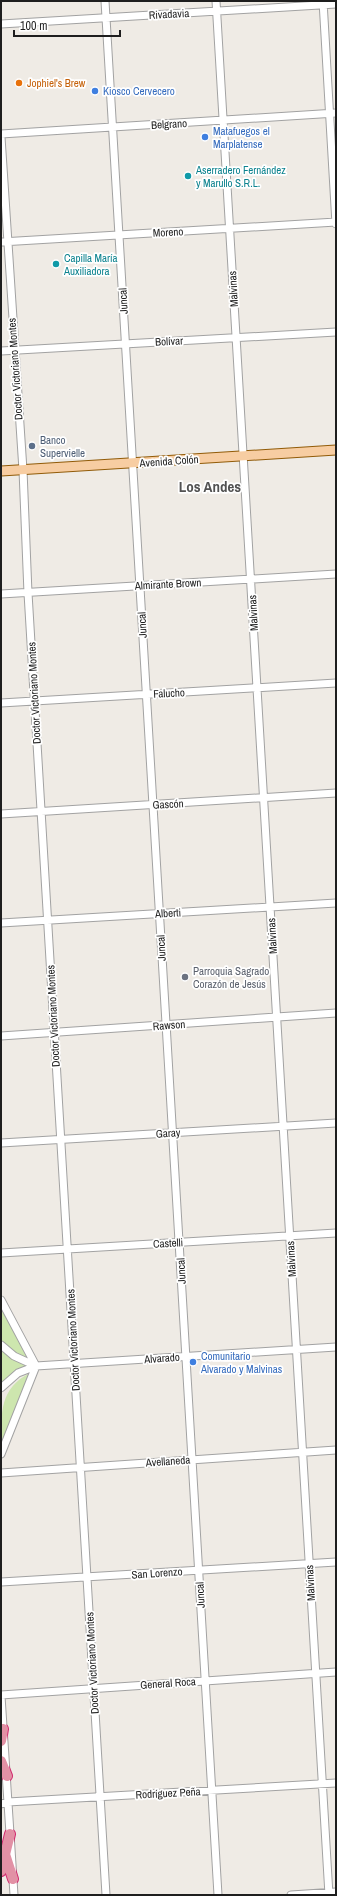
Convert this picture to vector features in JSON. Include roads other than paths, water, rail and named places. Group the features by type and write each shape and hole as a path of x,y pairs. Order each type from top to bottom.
{"highway":[{"path":"1,1741 3,1729"},
{"path":"1,1760 7,1776"},
{"path":"1,1872 10,1834"},
{"path":"1,1843 6,1854 13,1879"}],"main road":[{"name":"Avenida Colón","path":"1,471 336,450"}],"street":[{"name":"Juncal","path":"105,1 218,1895"},
{"name":"Malvinas","path":"216,1 322,1784 331,1893"},
{"name":"Rivadavia","path":"1,24 323,3 336,4"},
{"path":"323,3 333,114 336,223"},
{"name":"Belgrano","path":"1,134 333,114"},
{"name":"Doctor Victoriano Montes","path":"1,137 4,242 23,470 28,593 106,1895"},
{"name":"Moreno","path":"4,242 336,223"},
{"name":"Bolívar","path":"1,351 336,332"},
{"name":"Almirante Brown","path":"1,594 336,574"},
{"name":"Falucho","path":"1,703 336,683"},
{"name":"Gascón","path":"1,814 336,793"},
{"name":"Alberti","path":"1,923 336,903"},
{"name":"Rawson","path":"1,1036 166,1026 277,1016 336,1013"},
{"name":"Garay","path":"1,1143 336,1123"},
{"name":"Castelli","path":"1,1253 336,1233"},
{"path":"1,1300 36,1366 1,1454"},
{"name":"Alvarado","path":"1,1346 14,1356 36,1366"},
{"name":"Alvarado","path":"1,1388 18,1373 36,1366 336,1347"},
{"name":"Avellaneda","path":"1,1473 336,1450"},
{"name":"San Lorenzo","path":"1,1582 336,1562"},
{"name":"General Roca","path":"1,1696 205,1680 336,1672"},
{"path":"1,1696 14,1895"},
{"name":"Rodríguez Peña","path":"1,1804 8,1802 336,1784"},
{"path":"291,1895 331,1893"}],"place":[{"name":"Jophiel's Brew","path":"19,83"},
{"name":"Kiosco Cervecero","path":"95,91"},
{"name":"Matafuegos el Marplatense","path":"205,137"},
{"name":"Aserradero Fernández y Marullo S.R.L.","path":"188,176"},
{"name":"Capilla María Auxiliadora","path":"56,264"},
{"name":"Banco Supervielle","path":"32,446"},
{"name":"Parroquia Sagrado Corazón de Jesús","path":"185,977"},
{"name":"Comunitario Alvarado y Malvinas","path":"193,1362"}],"district":[{"name":"Los Andes","path":"210,487"}]}
